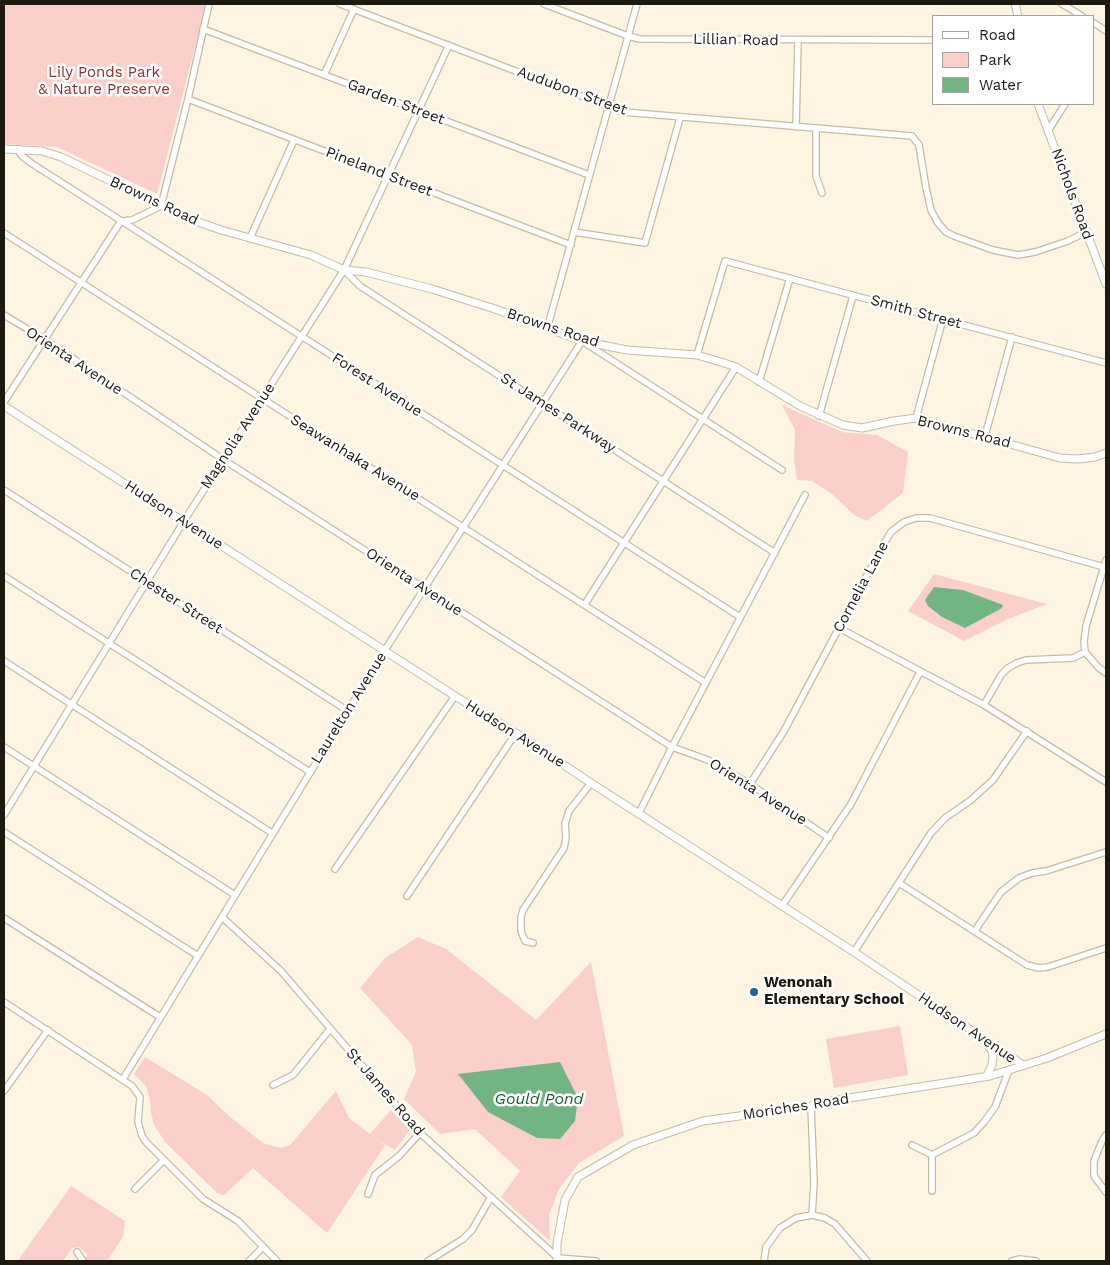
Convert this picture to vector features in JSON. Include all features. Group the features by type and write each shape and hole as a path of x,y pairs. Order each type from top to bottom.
{"street":[{"path":"4,404 121,221 132,220 161,206 188,99 209,4"},
{"name":"Audubon Street","path":"340,4 623,112 912,136 919,145 931,210 938,223 946,232 970,243 1018,255 1068,241 1086,232"},
{"name":"Lillian Road","path":"544,4 640,39 932,40"},
{"path":"546,329 637,4"},
{"path":"1062,4 1080,15"},
{"path":"324,75 354,9"},
{"path":"1095,24 1106,31"},
{"name":"Garden Street","path":"203,29 589,176"},
{"path":"796,127 798,41"},
{"name":"Magnolia Avenue","path":"4,815 184,521 344,270 449,45"},
{"name":"Pineland Street","path":"188,99 570,245"},
{"name":"Nichols Road","path":"1038,105 1086,232 1104,269 1106,284"},
{"path":"1048,130 1064,105"},
{"path":"574,232 645,243 680,118"},
{"path":"816,128 816,176 822,193"},
{"path":"250,238 294,140"},
{"name":"Browns Road","path":"4,149 16,148 42,151 61,157 190,219 311,255 344,270 366,272 432,289 495,309 582,341 627,350 697,355 736,367 819,416 843,425 862,428 916,418 1060,458 1078,459 1095,457 1106,453"},
{"name":"Forest Avenue","path":"16,148 31,163 740,617"},
{"name":"Seawanhaka Avenue","path":"4,233 706,683"},
{"name":"Smith Street","path":"697,355 725,261 1106,363"},
{"name":"St James Parkway","path":"344,270 360,286 774,553"},
{"path":"759,382 790,278"},
{"path":"819,416 854,296"},
{"name":"Orienta Avenue","path":"4,316 44,339 224,460 672,747 708,760 750,784 829,838"},
{"path":"916,418 943,319"},
{"path":"985,436 1012,337"},
{"path":"582,341 782,470"},
{"name":"Laurelton Avenue","path":"123,1079 385,650 582,341"},
{"path":"585,604 736,367"},
{"name":"Hudson Avenue","path":"4,404 455,696 702,853 854,952 1023,1066"},
{"name":"Chester Street","path":"4,490 348,711"},
{"path":"639,814 672,747 805,495"},
{"name":"Cornelia Lane","path":"750,784 784,731 891,532 904,522 916,518 930,518 1104,567"},
{"path":"1106,560 1086,626 1084,641 1085,652 1106,673"},
{"path":"4,576 310,772"},
{"path":"839,628 984,705 1106,782"},
{"path":"984,705 1001,675 1017,663 1026,660 1073,658 1085,652"},
{"path":"4,661 272,833"},
{"path":"782,906 851,804 920,672"},
{"path":"335,869 455,696"},
{"path":"854,952 931,833 945,818 971,800 993,780 1027,731"},
{"path":"407,896 516,733"},
{"path":"4,747 235,895"},
{"path":"533,943 525,941 521,931 523,910 564,848 567,817 574,804 591,783"},
{"path":"4,832 198,956"},
{"path":"976,931 1001,892 1019,878 1106,852"},
{"path":"899,883 1028,965 1039,968 1048,967 1106,948"},
{"name":"St James Road","path":"222,917 281,971 420,1133 558,1260"},
{"path":"4,918 160,1017"},
{"path":"4,1002 132,1086 140,1097 138,1122 142,1136 203,1200 238,1221 277,1261"},
{"path":"273,1086 293,1075 330,1029"},
{"path":"4,1091 48,1030"},
{"name":"Moriches Road","path":"558,1260 558,1243 564,1200 578,1177 633,1145 703,1121 811,1106 830,1101 987,1076 1023,1066 1106,1034"},
{"path":"977,1035 992,1050 992,1065 987,1076"},
{"path":"932,1155 974,1132 984,1122 995,1107 1009,1070"},
{"path":"811,1106 814,1182 812,1215"},
{"path":"368,1194 375,1175 399,1156 420,1133"},
{"path":"1106,1135 1094,1161 1094,1176 1106,1192"},
{"path":"912,1145 932,1155"},
{"path":"932,1155 932,1191"},
{"path":"135,1189 164,1161"},
{"path":"428,1261 463,1239 472,1230 491,1197"},
{"path":"764,1261 766,1247 780,1228 796,1218 812,1215 825,1218 835,1224 867,1261"},
{"path":"249,1261 263,1247"},
{"path":"77,1252 83,1261"},
{"path":"1012,1261 1020,1259 1036,1261"},
{"path":"558,1260 596,1261"}],"green space":[{"name":"Lily Ponds Park & Nature Preserve","path":"4,4 206,4 157,194 57,147 4,144"},
{"path":"782,405 842,432 877,435 908,452 903,493 867,521 854,515 832,494 812,481 797,480 794,459 795,430"},
{"path":"934,574 1047,604 1008,619 964,641 908,611"},
{"path":"418,937 446,949 536,1020 591,962 624,1136 579,1163 559,1189 549,1215 550,1241 501,1197 520,1171 475,1129 440,1134 404,1099 416,1072 412,1045 360,988 385,958"},
{"path":"900,1026 908,1075 834,1088 826,1039"},
{"path":"145,1057 207,1095 230,1117 263,1143 281,1148 290,1145 336,1091 349,1118 370,1134 391,1110 410,1130 395,1150 376,1139 385,1145 327,1233 253,1168 224,1195 217,1193 165,1142 154,1125 146,1086 134,1074"},
{"path":"71,1186 125,1221 123,1237 107,1261 85,1261 87,1254 79,1247 72,1248 63,1261 20,1261 19,1259"}],"water":[{"path":"934,587 963,590 1003,605 1002,608 965,628 942,617 928,606 925,600"},
{"name":"Gould Pond","path":"560,1062 578,1098 575,1121 560,1139 537,1138 488,1112 458,1074"}],"place":[{"name":"Wenonah Elementary School","path":"754,992"}]}
